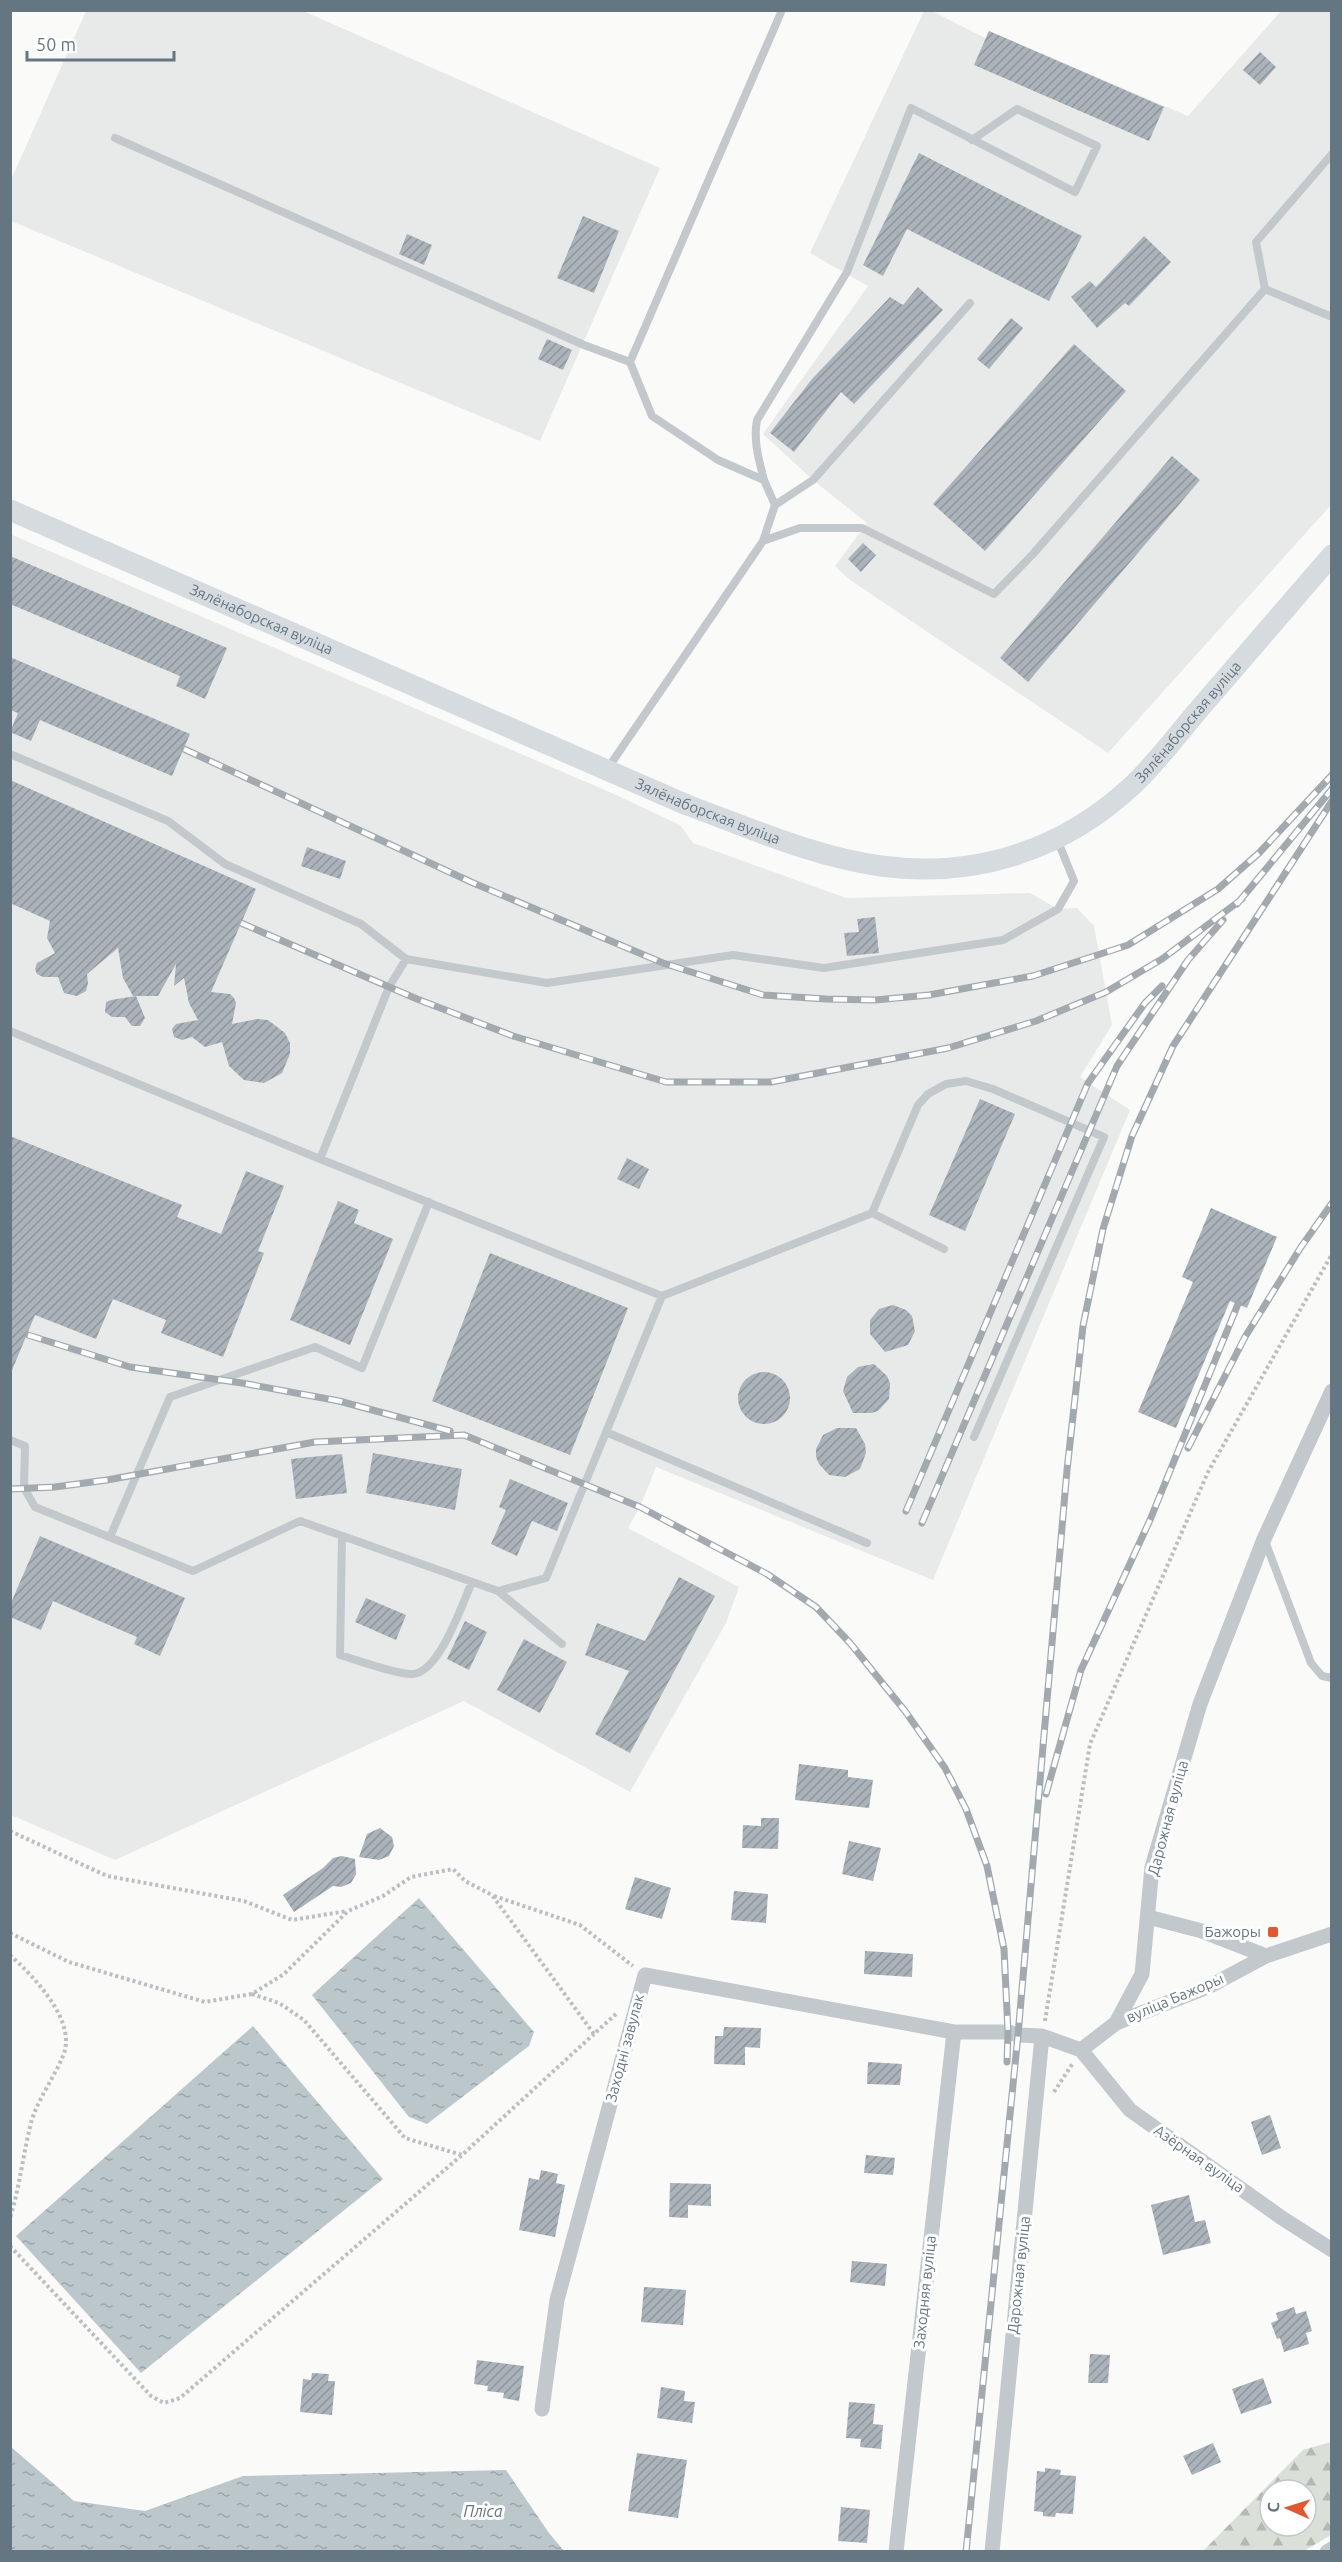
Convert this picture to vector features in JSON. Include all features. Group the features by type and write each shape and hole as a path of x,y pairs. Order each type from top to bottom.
{"main road":[{"name":"Зялёнаборская вуліца","path":"10,510 687,804 764,834 842,859 882,866 922,869 964,867 1006,860 1058,839 1090,819 1135,783 1332,555"}],"street":[{"name":"Дарожная вуліца","path":"1082,2050 1116,2023 1142,1974 1152,1866 1200,1704 1264,1539 1332,1391"},
{"path":"1148,1917 1203,1931 1266,1956"},
{"name":"вуліца Бажоры","path":"1116,2023 1210,1986 1266,1956 1332,1934"},
{"name":"Заходні завулак","path":"542,2409 557,2300 645,1976 954,2032 1008,2032 1018,2035 1042,2036"},
{"name":"Заходняя вуліца","path":"896,2552 954,2032"},
{"path":"1042,2036 1082,2050"},
{"name":"Дарожная вуліца","path":"992,2552 1042,2036"},
{"name":"Азёрная вуліца","path":"1082,2050 1130,2110 1282,2218 1332,2250"},
{"path":"1327,2552 1332,2549"}],"lane":[{"path":"764,480 718,460 652,416 630,362 782,10"},
{"path":"775,505 764,480 755,440 757,420 847,272 911,108 972,140 1075,192 1097,146 1017,109 972,140"},
{"path":"115,138 584,345 630,362"},
{"path":"1265,289 1256,242 1332,154"},
{"path":"1265,289 1332,317"},
{"path":"763,541 800,528 862,528 994,594 1041,545 1265,289"},
{"path":"608,768 763,541 775,505 813,480 970,303"},
{"path":"10,754 168,821 225,864 361,924 406,959 547,983 733,955 824,968 1004,940 1058,909 1074,880 1058,839"},
{"path":"320,1158 389,987 406,959"},
{"path":"10,1031 662,1296 872,1213 918,1105 928,1094 946,1084 966,1081 993,1089 1104,1137 975,1437"},
{"path":"110,1537 170,1397 315,1347 362,1368 429,1202"},
{"path":"872,1213 944,1249"},
{"path":"498,1591 546,1578 662,1296"},
{"path":"606,1432 867,1543"},
{"path":"10,1440 25,1446 24,1488 35,1507 194,1571 300,1521 498,1591 562,1644"},
{"path":"342,1536 340,1655 411,1674 423,1671 438,1654 472,1582"},
{"path":"1264,1539 1311,1663 1322,1676 1332,1678"}],"path":[{"path":"1042,2036 1090,1744 1209,1472 1332,1254"},
{"path":"10,1831 107,1876 244,1902 292,1920 348,1911 383,1896 411,1877 453,1869 465,1881 492,1895 580,1925 645,1976"},
{"path":"492,1895 594,2034"},
{"path":"10,1933 69,1962 205,2002 252,1994 284,1974 348,1911"},
{"path":"10,1955 50,1996 64,2029 65,2053 31,2121 20,2189 10,2218"},
{"path":"252,1994 279,2003 304,2020 405,2138 462,2155"},
{"path":"10,2246 151,2396 164,2403 180,2398 462,2155 618,2013"},
{"path":"1052,2094 1082,2050"}],"shaded area":[{"path":"86,11 303,11 660,168 540,441 11,221 11,180"},
{"path":"924,11 932,11 985,38 989,31 1188,116 1281,11 1331,11 1331,505 1108,753 850,580 835,566 867,523 813,480 763,434 868,286 810,253"},
{"path":"10,534 614,794 680,825 693,843 846,898 1030,893 1058,909 1077,908 1094,926 1112,1025 1080,1077 1130,1110 933,1580 656,1467 640,1507 628,1528 739,1587 726,1623 630,1792 464,1701 115,1860 11,1815"}],"green space":[{"path":"1331,2442 1331,2535 1304,2551 1203,2551 1258,2495 1258,2538 1318,2538 1318,2478 1275,2478 1303,2450"}],"water":[{"path":"419,1898 534,2032 529,2046 427,2124 409,2117 312,1995"},
{"path":"253,2026 383,2179 141,2373 16,2236"},
{"name":"Пліса","path":"11,2447 74,2501 145,2511 243,2476 506,2470 564,2551 11,2551"}],"building":[{"path":"989,31 1164,107 1149,141 974,65"},
{"path":"1260,52 1276,67 1260,85 1243,70"},
{"path":"919,153 1082,236 1049,301 907,229 883,276 863,265"},
{"path":"583,216 619,231 594,293 557,278"},
{"path":"407,234 432,245 424,265 399,254"},
{"path":"1144,236 1171,262 1129,306 1125,303 1097,328 1071,297 1090,281 1096,287"},
{"path":"918,287 943,310 854,404 841,392 794,452 770,433 812,379 890,297 903,305"},
{"path":"1011,318 1023,328 989,369 977,359"},
{"path":"547,339 572,350 563,370 538,359"},
{"path":"1074,344 1126,391 985,551 933,504"},
{"path":"1172,456 1200,480 1028,682 1000,658"},
{"path":"863,543 876,555 861,572 848,559"},
{"path":"10,556 227,648 205,699 176,686 180,676 10,604"},
{"path":"10,657 190,734 172,776 40,720 31,741 10,732 18,713 10,710"},
{"path":"10,780 256,889 211,992 230,994 234,998 236,1003 232,1024 257,1019 268,1020 285,1033 290,1043 290,1054 282,1073 264,1083 244,1080 229,1066 222,1042 205,1047 192,1037 182,1040 174,1037 172,1029 176,1024 198,1020 189,1003 184,978 174,986 176,964 158,996 133,996 123,978 118,948 87,974 86,991 77,996 64,993 58,977 43,977 37,974 35,969 37,963 55,953 47,938 50,921 10,903"},
{"path":"307,847 346,861 340,879 301,866"},
{"path":"875,917 879,953 847,956 844,933 859,932 857,919"},
{"path":"136,996 145,1018 140,1026 132,1026 125,1017 112,1017 105,1012 106,1002"},
{"path":"980,1099 1015,1114 965,1231 929,1215"},
{"path":"10,1136 182,1205 177,1217 221,1234 246,1171 284,1186 258,1251 264,1253 223,1357 161,1333 166,1320 113,1299 96,1339 35,1315 10,1375"},
{"path":"627,1158 649,1169 639,1189 617,1179"},
{"path":"338,1201 359,1210 354,1223 393,1239 350,1345 290,1320"},
{"path":"1211,1208 1277,1237 1247,1308 1230,1301 1176,1428 1138,1412 1193,1282 1182,1277"},
{"path":"490,1253 628,1308 570,1455 432,1401"},
{"path":"893,1305 906,1310 912,1316 915,1331 908,1345 885,1352 870,1334 870,1320 879,1309"},
{"path":"874,1364 887,1376 890,1383 889,1399 878,1411 853,1413 843,1391 847,1377 858,1367"},
{"path":"764,1372 774,1374 782,1380 788,1388 790,1398 788,1408 782,1416 774,1422 764,1424 754,1422 746,1416 740,1408 738,1398 740,1388 746,1380 754,1374"},
{"path":"837,1428 856,1428 865,1444 866,1453 860,1469 845,1477 829,1475 816,1457 816,1449 823,1435"},
{"path":"373,1453 462,1469 455,1510 366,1493"},
{"path":"342,1454 347,1493 296,1499 291,1459"},
{"path":"510,1479 568,1503 557,1531 532,1521 517,1556 491,1544 506,1510 499,1507"},
{"path":"40,1536 185,1598 160,1656 134,1644 137,1637 53,1601 41,1630 10,1617 10,1605"},
{"path":"679,1577 715,1596 630,1753 595,1734 629,1671 585,1655 597,1623 645,1641"},
{"path":"366,1598 406,1615 396,1640 355,1622"},
{"path":"465,1621 487,1632 469,1670 447,1659"},
{"path":"524,1639 567,1662 540,1713 497,1690"},
{"path":"799,1764 848,1770 848,1777 873,1780 869,1808 795,1800"},
{"path":"761,1818 779,1818 778,1849 742,1848 743,1825 761,1826"},
{"path":"380,1828 392,1837 394,1846 389,1856 379,1860 359,1857 367,1834"},
{"path":"849,1841 881,1848 873,1881 842,1874"},
{"path":"342,1856 355,1859 356,1874 351,1883 341,1887 333,1886 294,1912 283,1895 323,1868 333,1858"},
{"path":"635,1877 671,1888 662,1919 625,1909"},
{"path":"734,1891 768,1894 766,1923 731,1920"},
{"path":"865,1951 913,1954 912,1977 864,1974"},
{"path":"724,2027 761,2028 760,2048 745,2047 745,2065 714,2064 715,2036 723,2036"},
{"path":"868,2062 902,2064 900,2085 867,2084"},
{"path":"1270,2115 1281,2148 1262,2155 1251,2122"},
{"path":"866,2155 895,2158 893,2175 864,2173"},
{"path":"541,2170 558,2174 556,2183 565,2185 555,2237 519,2230 529,2178 539,2180"},
{"path":"670,2183 711,2184 711,2206 688,2205 688,2218 669,2217"},
{"path":"1189,2195 1195,2222 1205,2220 1211,2243 1163,2255 1151,2205"},
{"path":"852,2261 887,2264 885,2286 850,2282"},
{"path":"644,2287 686,2290 683,2325 641,2322"},
{"path":"1294,2307 1296,2314 1306,2311 1312,2331 1306,2333 1309,2344 1284,2352 1280,2338 1277,2339 1271,2323 1278,2320 1276,2313"},
{"path":"1090,2354 1110,2355 1108,2383 1088,2383"},
{"path":"477,2360 524,2366 519,2401 503,2398 504,2393 487,2391 488,2386 474,2384"},
{"path":"312,2373 329,2374 328,2381 335,2381 332,2415 300,2412 303,2379 311,2380"},
{"path":"1263,2378 1272,2403 1241,2414 1232,2389"},
{"path":"661,2387 685,2391 684,2401 695,2402 692,2423 657,2418"},
{"path":"849,2402 875,2404 873,2424 883,2425 881,2449 860,2447 861,2439 846,2438"},
{"path":"1213,2443 1221,2462 1192,2475 1183,2456"},
{"path":"637,2453 687,2460 678,2518 628,2511"},
{"path":"1045,2468 1061,2470 1060,2475 1076,2476 1073,2514 1056,2513 1055,2517 1043,2516 1043,2512 1034,2511 1037,2471 1045,2472"},
{"path":"841,2507 870,2510 867,2543 838,2541"}],"railway":[{"path":"184,749 471,882 663,963 763,995 826,999 875,1000 929,995 1033,976 1128,945 1218,889 1259,853 1332,775"},
{"path":"1237,904 1332,789"},
{"path":"966,2552 1018,2035 1067,1470 1083,1326 1103,1229 1132,1136 1173,1046 1332,801"},
{"path":"241,923 417,999 513,1036 666,1082 771,1082 948,1048 1036,1021 1106,992 1162,959 1242,899"},
{"path":"922,1523 1117,1066 1188,960 1223,920"},
{"path":"906,1511 1088,1083 1145,1003 1162,986"},
{"path":"1188,1448 1245,1337 1301,1247 1332,1203"},
{"path":"1046,1794 1081,1670 1150,1520 1238,1304"},
{"path":"28,1335 130,1367 242,1383 339,1401 450,1431"},
{"path":"10,1489 55,1487 107,1480 315,1442 464,1435 640,1507 767,1574 816,1607 850,1643 905,1711 945,1768 966,1809 987,1866 1004,1949 1007,2062"}],"place":[{"name":"Бажоры","path":"1273,1932"}]}
